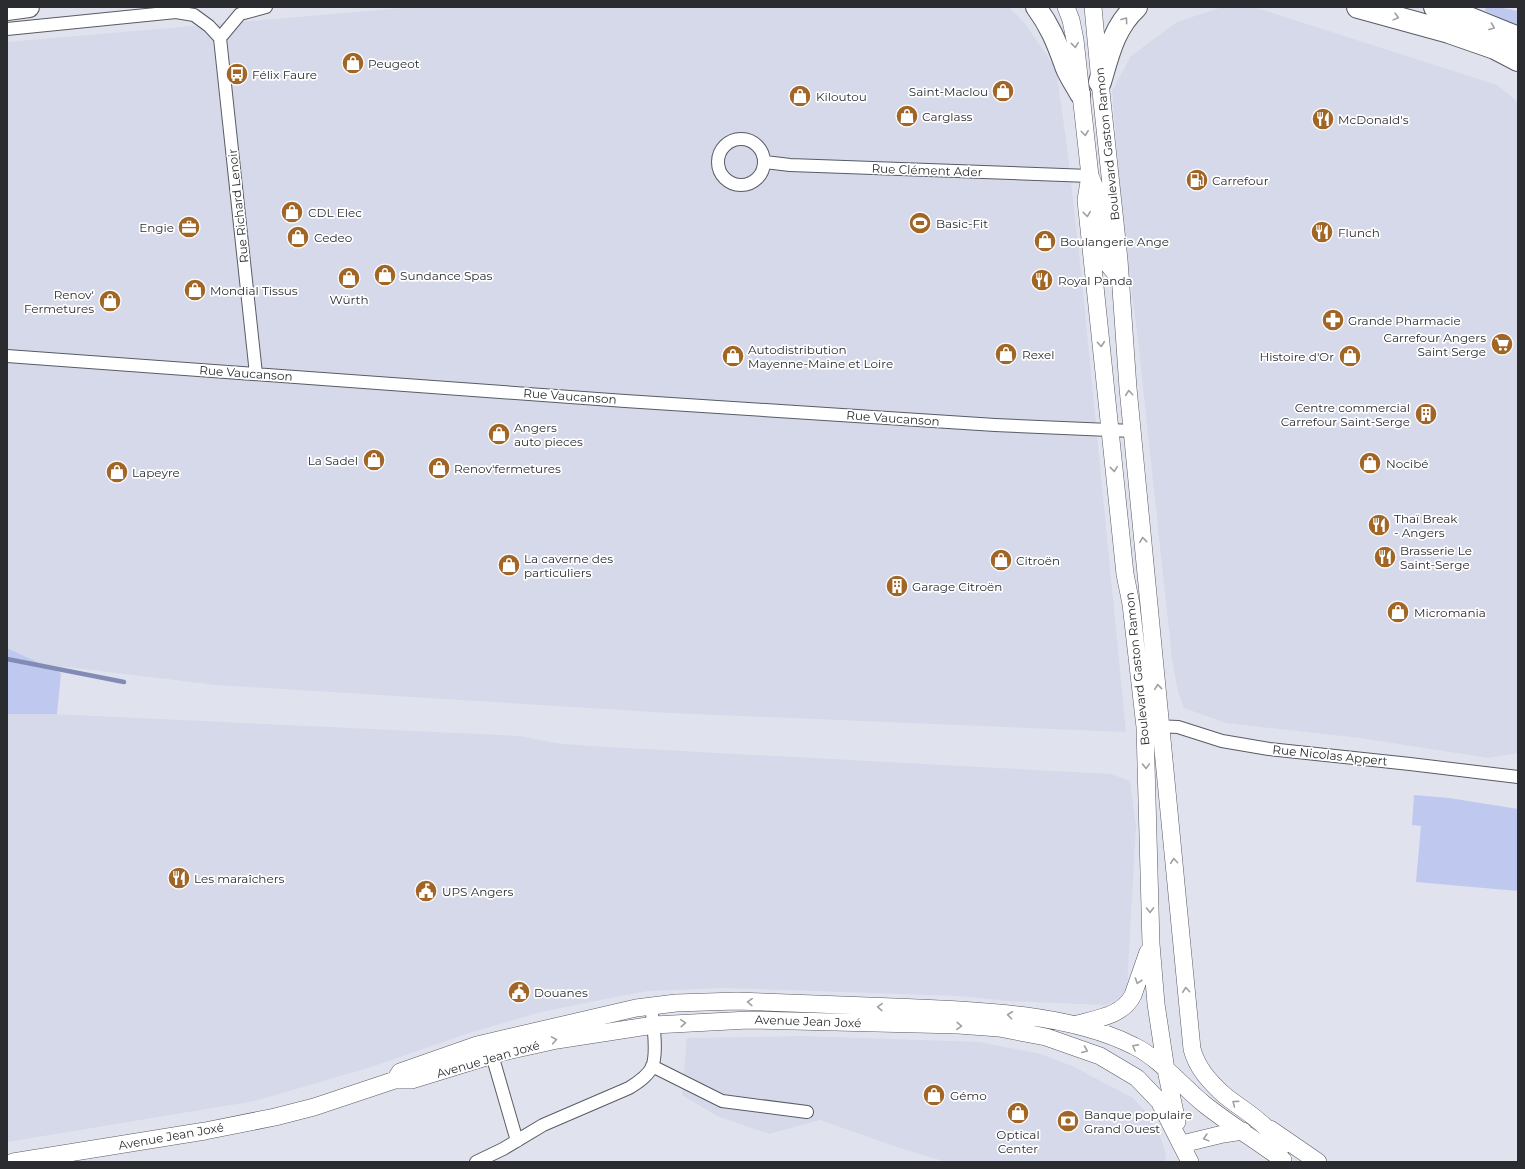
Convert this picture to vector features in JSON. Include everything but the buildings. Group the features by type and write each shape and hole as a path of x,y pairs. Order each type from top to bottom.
{"highway":[{"path":"7,10 29,7"},
{"path":"1036,7 1051,29 1060,49 1064,64 1080,94"},
{"path":"1100,82 1116,33 1125,19 1136,7"},
{"path":"1358,7 1449,32 1495,48 1518,60"},
{"path":"1435,7 1466,17 1518,38"}],"main road":[{"name":"Boulevard Gaston Ramon","path":"1066,7 1071,20 1075,40 1090,176 1097,193 1107,264 1121,280"},
{"name":"Boulevard Gaston Ramon","path":"1093,7 1121,280 1132,431 1192,1049 1200,1068 1211,1082 1224,1095 1267,1127 1278,1146 1282,1160"},
{"name":"Boulevard Gaston Ramon","path":"1090,176 1086,200 1109,430 1125,574 1131,604 1144,727 1151,944 1156,1004 1171,1075 1182,1144 1182,1162"},
{"path":"1074,1025 1113,1014 1124,1008 1134,995 1151,944"},
{"name":"Avenue Jean Joxé","path":"491,1050 594,1017 651,1006 690,1002 724,1001 920,1008 993,1013 1074,1025 1136,1046 1210,1109 1282,1160"},
{"name":"Avenue Jean Joxé","path":"13,1162 205,1131 314,1108 395,1080 400,1072 443,1064 477,1045 491,1050 654,1025 749,1020 999,1028 1026,1033 1072,1046 1100,1056 1137,1078 1159,1100 1182,1144"},
{"path":"1267,1127 1318,1162"},
{"path":"1190,1162 1182,1144 1223,1134 1243,1131"}],"street":[{"path":"7,29 176,12 194,15 209,26 220,38 240,14 266,7"},
{"name":"Rue Richard Lenoir","path":"220,38 256,374"},
{"name":"Rue Clément Ader","path":"765,162 790,165 1090,176"},
{"name":"Rue Vaucanson","path":"7,356 625,401 995,425 1132,431"},
{"name":"Rue Nicolas Appert","path":"1144,727 1161,725 1178,727 1222,741 1249,746 1518,777"},
{"path":"476,1162 517,1141 543,1125 629,1088 641,1079 652,1066 654,1058 654,1025 651,1006"},
{"path":"491,1050 517,1141"},
{"path":"652,1066 722,1101 807,1112"}],"shaded area":[{"path":"414,7 1009,7 1024,22 1056,69 1067,147 1081,271 1126,732 671,713 216,685 42,664 7,648 7,42"},
{"path":"1222,7 1254,7 1497,85 1518,102 1518,753 1489,758 1360,738 1226,723 1184,708 1178,692 1172,659 1137,331 1124,237 1112,91 1131,56 1177,22"},
{"path":"1486,7 1498,7 1518,11 1518,26 1485,11"},
{"path":"7,648 61,673 57,714 7,714"},
{"path":"7,714 53,714 520,736 555,743 589,746 1111,774 1130,781 1136,825 1127,986 1122,996 1105,1005 1009,1001 960,996 724,988 649,991 541,1012 466,1034 371,1067 255,1101 7,1142"},
{"path":"1414,795 1449,798 1518,809 1518,891 1416,882 1421,826 1412,825"},
{"path":"804,1036 979,1042 1041,1054 1072,1066 1133,1098 1146,1112 1159,1134 1165,1150 1166,1162 946,1162 894,1146 820,1120 769,1134 717,1116 682,1095 687,1038"}],"waterway":[{"path":"7,659 124,682"}],"place":[{"name":"Peugeot","path":"353,63"},
{"name":"Félix Faure","path":"237,74"},
{"name":"Saint-Maclou","path":"1003,91"},
{"name":"Kiloutou","path":"800,96"},
{"name":"Carglass","path":"907,116"},
{"name":"McDonald's","path":"1323,119"},
{"name":"Carrefour","path":"1197,180"},
{"name":"CDL Elec","path":"292,212"},
{"name":"Basic-Fit","path":"920,223"},
{"name":"Engie","path":"189,227"},
{"name":"Flunch","path":"1322,232"},
{"name":"Cedeo","path":"298,237"},
{"name":"Boulangerie Ange","path":"1045,241"},
{"name":"Sundance Spas","path":"385,275"},
{"name":"Würth","path":"349,278"},
{"name":"Royal Panda","path":"1042,280"},
{"name":"Mondial Tissus","path":"195,290"},
{"name":"Renov' Fermetures","path":"110,301"},
{"name":"Grande Pharmacie","path":"1333,320"},
{"name":"Carrefour Angers Saint Serge","path":"1502,344"},
{"name":"Rexel","path":"1006,354"},
{"name":"Autodistribution Mayenne-Maine et Loire","path":"733,356"},
{"name":"Histoire d'Or","path":"1350,356"},
{"name":"Centre commercial Carrefour Saint-Serge","path":"1426,414"},
{"name":"Angers auto pieces","path":"499,434"},
{"name":"La Sadel","path":"374,460"},
{"name":"Nocibé","path":"1370,463"},
{"name":"Renov'fermetures","path":"439,468"},
{"name":"Lapeyre","path":"117,472"},
{"name":"Thaï Break - Angers","path":"1379,525"},
{"name":"Brasserie Le Saint-Serge","path":"1385,557"},
{"name":"Citroën","path":"1001,560"},
{"name":"La caverne des particuliers","path":"509,565"},
{"name":"Garage Citroën","path":"897,586"},
{"name":"Micromania","path":"1398,612"},
{"name":"Les maraîchers","path":"179,878"},
{"name":"UPS Angers","path":"426,891"},
{"name":"Douanes","path":"519,992"},
{"name":"Gémo","path":"934,1095"},
{"name":"Optical Center","path":"1018,1113"},
{"name":"Banque populaire Grand Ouest","path":"1068,1121"}]}
